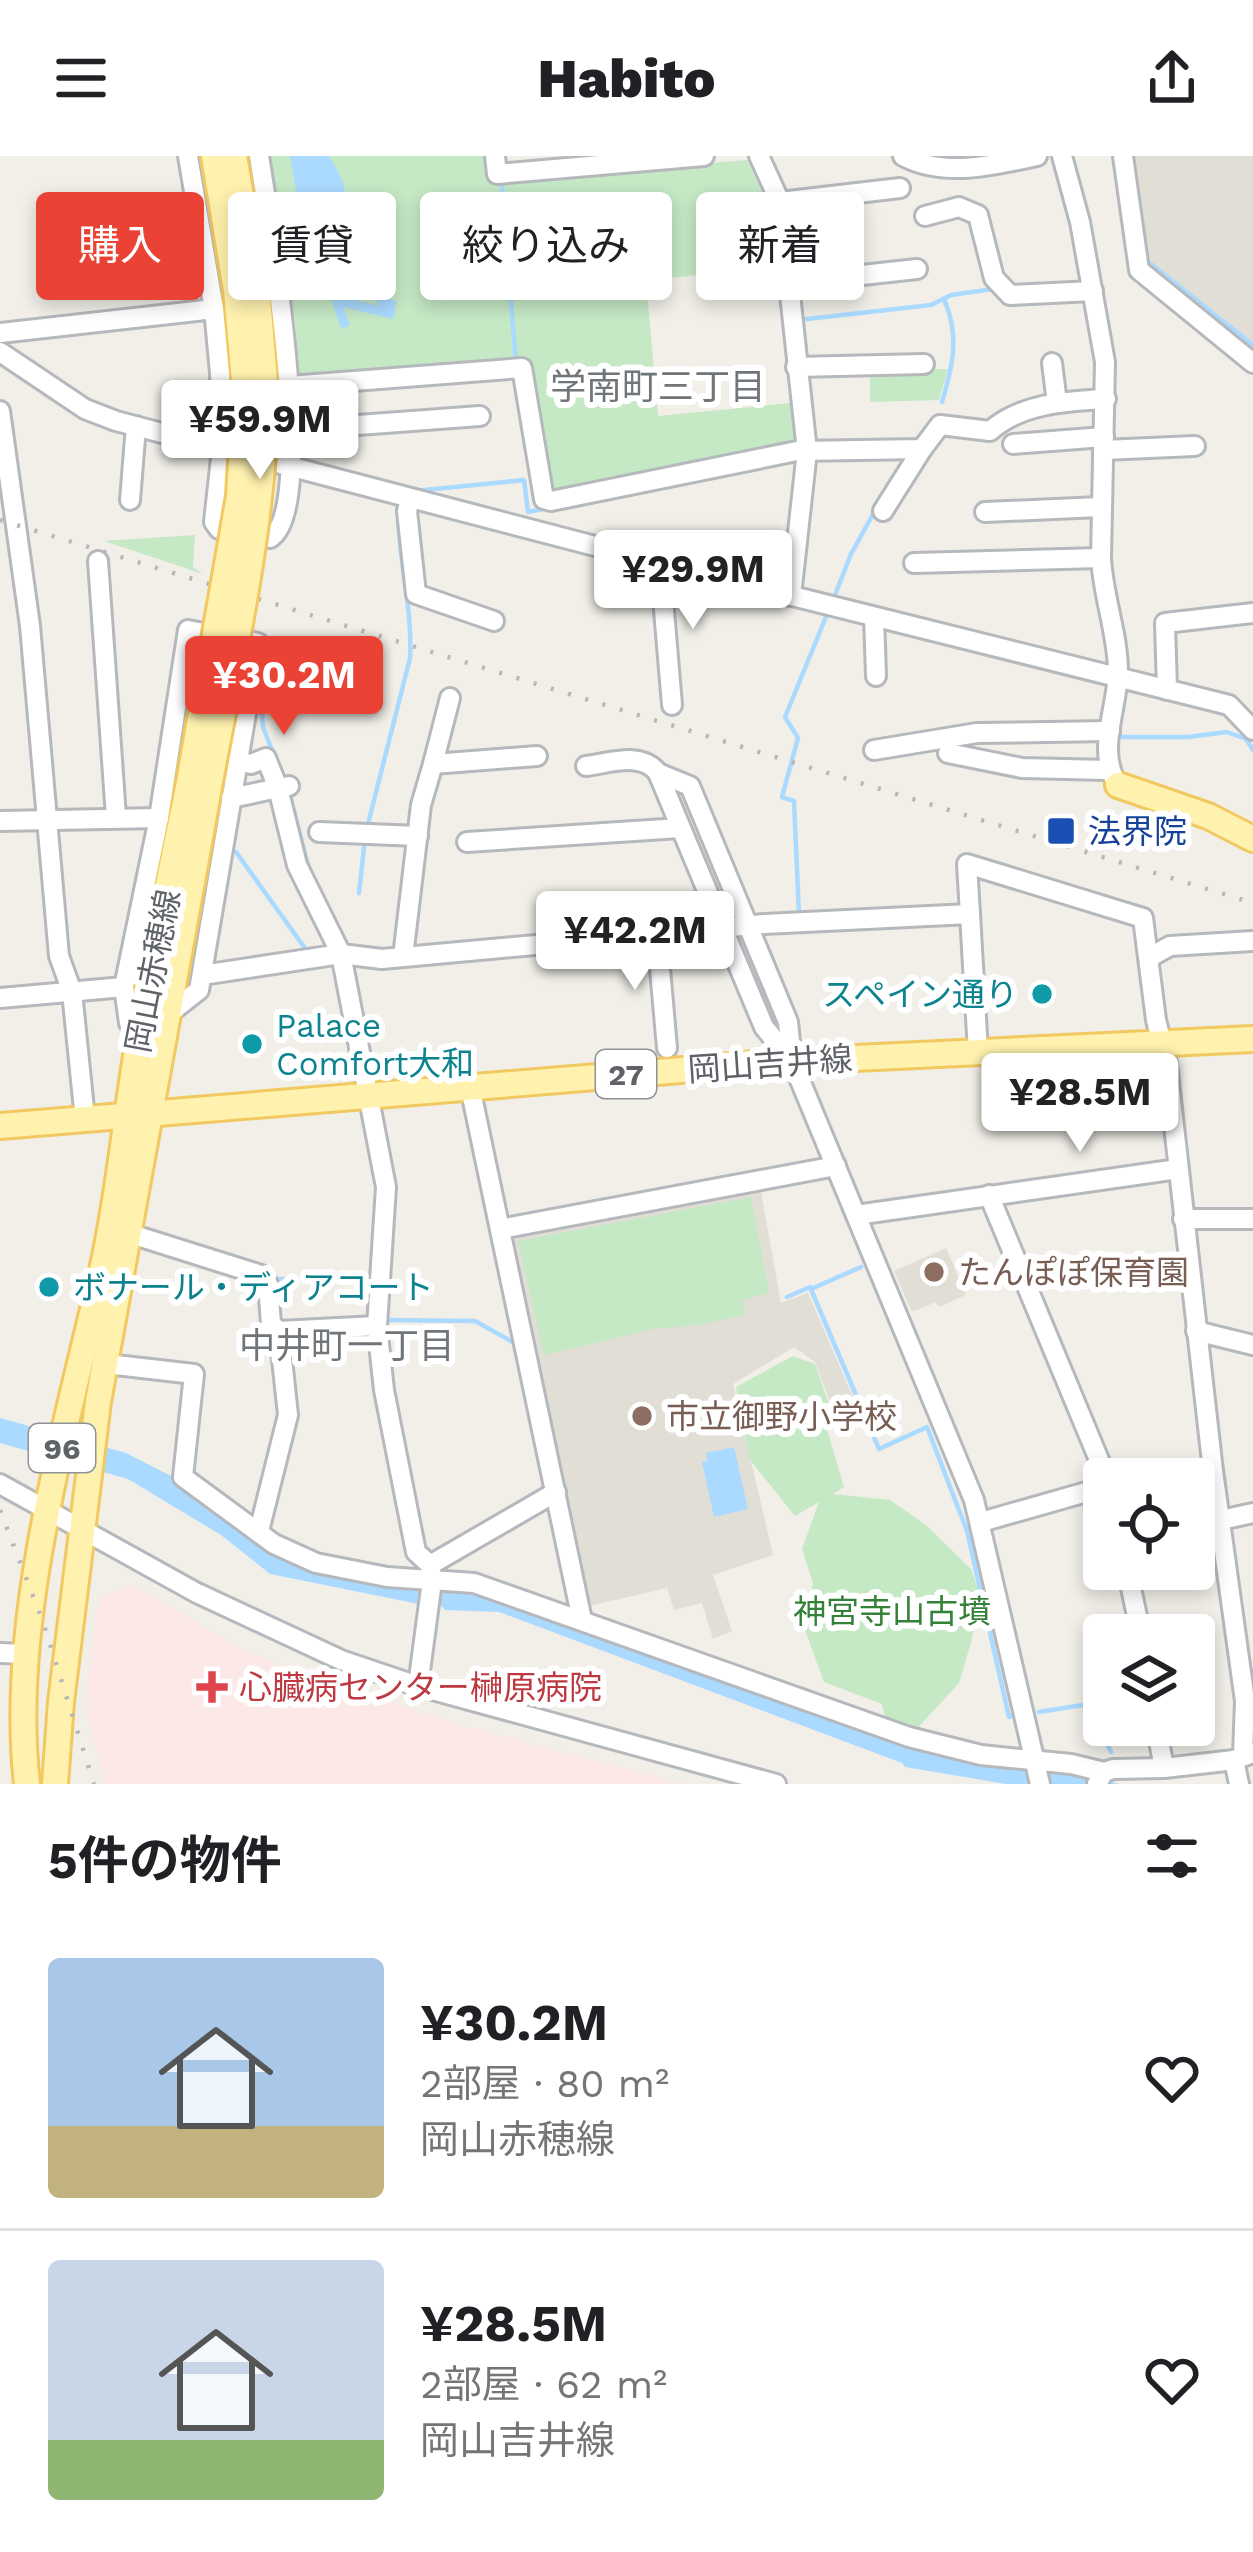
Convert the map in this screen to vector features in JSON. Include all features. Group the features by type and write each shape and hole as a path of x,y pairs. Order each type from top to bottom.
{"main road":[{"name":"岡山赤穂線","path":"214,156 236,290 267,390"},
{"name":"岡山赤穂線","path":"27,1784 13,1653 49,1513 85,1332 171,1012 260,498 267,390 234,156"},
{"path":"1113,777 1253,839"},
{"name":"岡山赤穂線","path":"55,1784 88,1471 131,1234 140,1114 139,1036 210,789"},
{"name":"岡山吉井線","path":"0,1126 792,1061 1253,1039"}],"street":[{"path":"188,156 214,309 221,449 213,512 219,529 271,538 278,534 290,430 267,390 279,279 259,156"},
{"path":"499,168 704,156"},
{"path":"759,156 775,192"},
{"path":"903,156 944,168 1037,156"},
{"path":"947,753 1022,768 1113,777 1110,731 1117,648 1103,590 1100,400 1087,291 1062,156"},
{"path":"1123,156 1138,270 1253,363"},
{"path":"864,192 900,188"},
{"path":"926,216 958,207 978,215 994,278 1010,295 1087,291"},
{"path":"864,275 917,269"},
{"path":"790,300 802,451 791,596"},
{"path":"0,333 214,309"},
{"path":"0,352 85,409 136,426 1229,705 1251,725"},
{"path":"1052,363 1057,403"},
{"path":"796,367 924,364"},
{"path":"267,390 522,368 544,499 551,501 802,451 922,448"},
{"path":"940,425 990,431 1010,413 1100,400"},
{"path":"883,511 940,425 945,405"},
{"path":"0,411 30,626 59,956 72,992 85,1119"},
{"path":"290,430 479,416"},
{"path":"130,500 136,426"},
{"path":"1013,444 1100,441 1195,446"},
{"path":"410,499 406,512 416,594 494,621"},
{"path":"986,512 1100,507"},
{"path":"914,563 1101,558"},
{"path":"98,561 116,817"},
{"path":"660,563 672,705"},
{"path":"1167,690 1165,623 1253,613"},
{"path":"874,617 876,676"},
{"path":"139,1036 129,1023 124,987 159,818 188,630 258,643 237,761 210,789 202,976 193,997 171,1012"},
{"path":"403,957 418,836 450,698"},
{"path":"874,750 977,733 1110,731"},
{"path":"433,764 537,756"},
{"path":"237,761 251,764 266,758 284,787 297,865 340,954 387,1196 377,1326 384,1390 416,1552 431,1585 418,1686"},
{"path":"586,766 640,759 652,764 764,1027 792,1061 981,1522 1037,1771"},
{"path":"658,773 690,786 788,1022 792,1061"},
{"path":"210,789 284,787"},
{"path":"0,821 159,818"},
{"path":"466,842 680,828"},
{"path":"319,832 418,836"},
{"path":"689,851 714,841"},
{"path":"978,1052 967,864 1143,918 1211,1458"},
{"path":"202,976 340,954 403,957 749,926 970,914"},
{"path":"657,934 667,1048"},
{"path":"1150,957 1170,946 1253,941"},
{"path":"0,998 124,987"},
{"path":"470,1087 582,1621"},
{"path":"500,1229 836,1166"},
{"path":"856,1215 1178,1168"},
{"path":"989,1196 1095,1458"},
{"path":"1183,1220 1253,1220"},
{"path":"131,1234 262,1275 268,1284 271,1324 279,1331 288,1415 259,1531"},
{"path":"279,1331 377,1326"},
{"path":"1196,1330 1253,1346"},
{"path":"107,1364 194,1374 183,1477 291,1554 316,1563 431,1585 474,1583 909,1737 1037,1771 1071,1764 1101,1777 1113,1768 1164,1768 1243,1756"},
{"path":"1215,1483 1245,1701 1239,1784"},
{"path":"0,1484 268,1629 418,1686 776,1784"},
{"path":"981,1522 1083,1490"},
{"path":"431,1585 556,1492"},
{"path":"1221,1520 1253,1513"},
{"path":"1160,1746 1164,1768"}],"shaded area":[{"path":"1129,156 1253,156 1253,352 1144,267"},
{"name":"市立御野小学校","path":"753,1186 761,1192 781,1303 808,1293 859,1411 837,1420 815,1362 794,1347 733,1384 773,1555 713,1575 732,1631 713,1639 702,1603 674,1610 667,1588 585,1607 508,1242 513,1232"},
{"path":"946,1248 966,1295 912,1312 894,1271"},
{"name":"心臓病センター榊原病院","path":"134,1585 237,1646 314,1679 473,1728 683,1784 105,1784 85,1707 96,1613 102,1596"}],"green space":[{"path":"268,156 490,156 493,181 747,160 762,192 696,192 696,275 672,278 672,192 420,192 420,300 648,300 658,416 791,403 795,437 791,447 553,495 548,492 528,362 305,380 300,376 292,300 396,300 396,192 274,192"},
{"path":"948,369 939,400 870,402 870,370"},
{"path":"195,535 193,567 203,574 104,541"},
{"path":"751,1197 769,1293 742,1300 744,1315 653,1329 544,1355 518,1241"},
{"name":"神宮寺山古墳","path":"793,1356 815,1364 833,1416 826,1426 844,1487 833,1494 890,1500 926,1525 971,1569 978,1589 972,1639 959,1683 913,1733 887,1725 882,1704 824,1682 804,1627 813,1583 802,1549 819,1502 795,1516 750,1460 736,1387"}],"water":[{"path":"290,156 329,156 344,192 296,192"},
{"path":"332,300 355,300 381,306 375,300 397,301 393,319 343,307 350,325 341,329"},
{"path":"0,1418 126,1453 177,1479 271,1547 485,1593 827,1715 1120,1784 1006,1784 905,1767 499,1612 445,1610 440,1604 424,1605 270,1574 221,1535 128,1479 0,1443"},
{"path":"734,1447 748,1509 714,1517 702,1462 707,1461 706,1453"}],"waterway":[{"path":"501,178 516,363"},
{"path":"1151,264 1253,345"},
{"path":"798,320 931,305 951,295 993,289"},
{"path":"942,402 953,350 944,299"},
{"path":"415,491 524,480 528,512 548,508"},
{"path":"367,828 410,658 398,505"},
{"path":"833,600 877,507"},
{"path":"799,915 794,801 782,797 798,738 785,717 828,612"},
{"path":"260,688 263,727 273,753"},
{"path":"1116,737 1227,732 1246,739 1253,750"},
{"path":"289,792 310,873"},
{"path":"359,893 365,839"},
{"path":"236,852 307,951"},
{"path":"811,1289 861,1267"},
{"path":"274,1279 375,1281"},
{"path":"787,1297 810,1287 879,1449 927,1427 967,1531 1012,1716"},
{"path":"386,1320 475,1321 518,1345"},
{"path":"1039,1712 1089,1704 1111,1752"}],"railway":[{"path":"0,520 1253,903"},
{"path":"0,1510 43,1622 94,1784"}],"place":[{"name":"法界院","path":"1061,831"},
{"name":"スペイン通り","path":"1042,994"},
{"name":"Palace Comfort大和","path":"252,1044"},
{"name":"たんぽぽ保育園","path":"934,1272"},
{"name":"ボナール・ディアコート","path":"49,1287"},
{"name":"市立御野小学校","path":"642,1416"},
{"name":"心臓病センター榊原病院","path":"212,1687"}],"district":[{"name":"学南町三丁目","path":"658,387"},
{"name":"中井町一丁目","path":"347,1346"}]}
